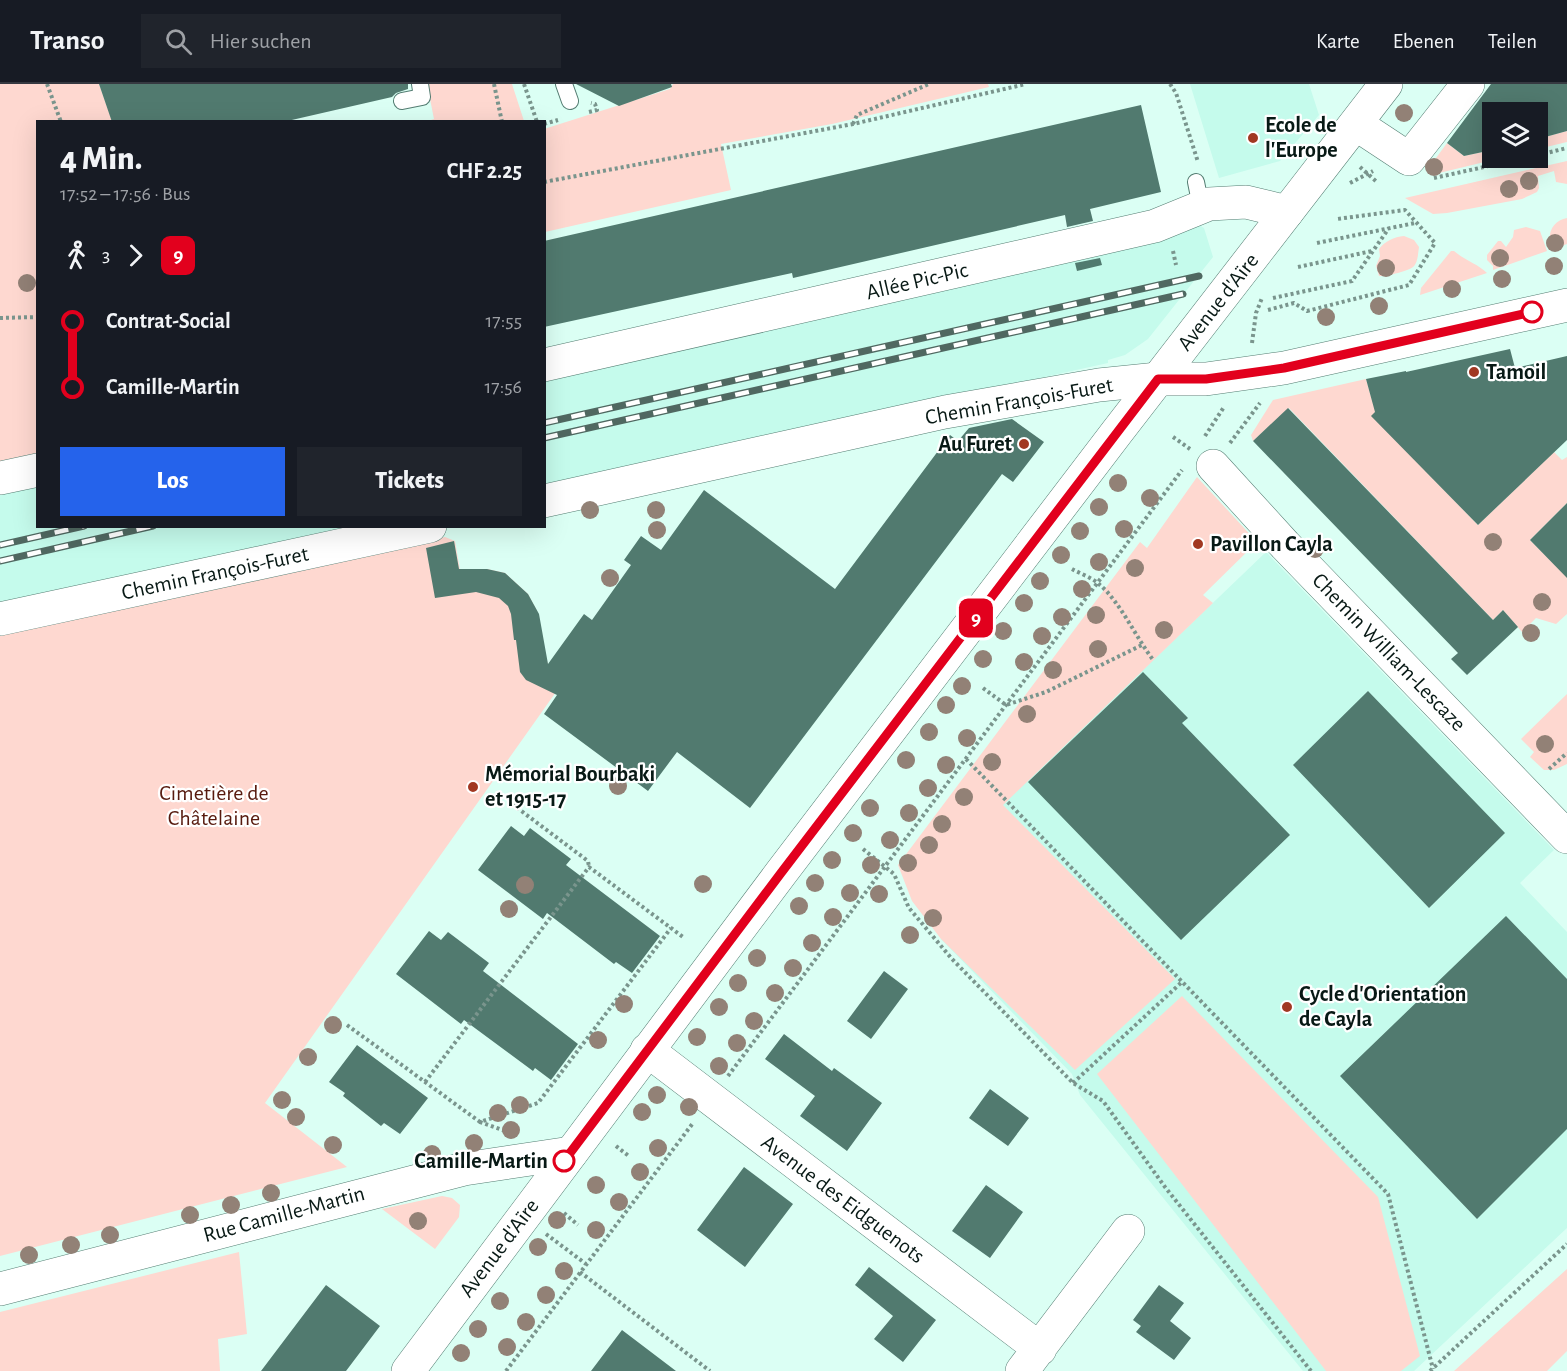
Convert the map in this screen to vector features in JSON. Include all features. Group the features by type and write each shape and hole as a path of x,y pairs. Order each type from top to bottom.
{"street":[{"name":"Avenue d'Aïre","path":"408,1371 647,1050 1158,379 1386,84"},
{"path":"1356,124 1409,159 1468,84"},
{"name":"Allée Pic-Pic","path":"546,365 1155,226 1169,222 1199,185 1209,204 1246,202 1287,212"},
{"name":"Chemin François-Furet","path":"546,501 945,412 1099,385 1158,379 1206,379 1254,386 1284,368 1567,304"},
{"name":"Chemin William-Lescaze","path":"1201,457 1567,837"},
{"path":"0,478 36,470"},
{"name":"Chemin François-Furet","path":"0,618 421,528"},
{"name":"Avenue des Eidguenots","path":"647,1050 1031,1360 1128,1231"},
{"name":"Rue Camille-Martin","path":"0,1289 464,1169 571,1153"}],"lane":[{"path":"402,101 422,97 420,84"},
{"path":"564,84 570,101"}],"path":[{"path":"47,84 60,120"},
{"path":"494,84 502,120"},
{"path":"524,84 536,120"},
{"path":"853,124 857,116 929,84"},
{"path":"546,183 853,124 1026,84"},
{"path":"1170,84 1176,93 1199,185"},
{"path":"1548,153 1567,148"},
{"path":"1344,189 1367,173 1409,159 1428,176 1434,178 1482,167"},
{"path":"1268,310 1294,303 1307,311 1409,285 1435,243 1405,210 1337,219"},
{"path":"1317,243 1416,222"},
{"path":"1273,298 1352,281 1389,228"},
{"path":"1298,267 1373,251"},
{"path":"506,1371 1006,705 1254,386 1250,357 1256,313 1266,292"},
{"path":"0,318 36,317"},
{"path":"1201,457 1254,386"},
{"path":"1072,569 1099,583 1111,596 1154,661"},
{"path":"1006,705 1046,692 1142,645"},
{"path":"983,688 1006,705"},
{"path":"1549,768 1567,753"},
{"path":"966,759 1388,1194 1432,1370 1567,1244"},
{"path":"512,804 588,861 589,867 683,937"},
{"path":"863,849 894,874 909,908 952,959 1073,1083 1103,1101 1166,1187 1311,1371"},
{"path":"424,1082 589,867"},
{"path":"480,1122 537,1103 670,928"},
{"path":"1073,1083 1183,981"},
{"path":"346,1025 480,1122 514,1134"},
{"path":"616,1146 630,1157"},
{"path":"563,1213 578,1225"},
{"path":"523,1216 586,1264"},
{"path":"580,1272 710,1371"}],"shaded area":[{"name":"Ecole de l'Europe","path":"1190,84 1309,84 1319,115 1280,161 1219,178"},
{"path":"1199,225 1204,228 1213,257 1148,339 1125,355 1108,360 1108,363 546,487 546,374"},
{"path":"36,482 36,528 358,528 0,606 0,490"},
{"name":"Cycle d'Orientation de Cayla","path":"1266,552 1554,850 1520,883 1567,932 1567,1228 1414,1371 1303,1371 1080,1095 1072,1074 941,939 1038,841 1002,805"}],"green space":[{"path":"0,84 99,84 112,120 36,120 36,458 0,466"},
{"path":"427,84 512,84 524,120 431,120 434,119"},
{"path":"673,84 988,84 989,87 832,124 721,144 731,190 546,232 546,128 670,89"},
{"path":"1567,131 1567,142 1548,147 1548,136"},
{"path":"1447,143 1464,156 1482,152 1482,163 1435,174 1428,169"},
{"path":"1567,161 1567,184 1556,182 1554,171 1538,176 1537,192 1522,199 1433,214 1405,198 1536,168 1548,168 1548,165"},
{"path":"1567,218 1567,244 1553,249 1550,239 1551,230 1557,222"},
{"path":"1526,227 1540,231 1547,251 1493,270 1493,266 1487,260 1487,255 1498,241 1506,247 1513,237 1514,230"},
{"path":"1404,236 1414,240 1419,247 1415,265 1402,272 1379,276 1376,266 1380,256 1379,249 1390,240"},
{"path":"1451,251 1487,273 1420,295 1421,288"},
{"path":"1366,379 1372,400 1389,397 1372,416 1478,525 1554,452 1562,460 1567,457 1567,503 1530,540 1558,568 1567,560 1567,614 1556,624 1536,618 1522,632 1503,610 1493,620 1289,408 1253,441 1251,435 1273,400"},
{"path":"1197,477 1257,542 1203,595 1213,603 1003,805 1175,979 1075,1070 941,939 912,901 898,865 1140,542 1147,548"},
{"name":"Cimetière de Châtelaine","path":"445,537 455,541 460,570 487,569 505,573 528,594 540,621 540,637 556,692 265,1103 347,1167 0,1256 0,634"},
{"path":"1567,694 1567,764 1554,770 1544,770 1530,757 1534,752 1521,739"},
{"path":"1182,996 1378,1197 1420,1356 1401,1371 1326,1371 1097,1074"},
{"path":"442,1196 452,1198 460,1205 459,1217 435,1249 382,1209"},
{"path":"239,1252 247,1334 218,1339 220,1371 0,1371 0,1312"},
{"path":"1567,1269 1567,1351 1547,1371 1454,1371"}],"building":[{"path":"99,84 408,84 408,89 392,97 292,120 111,120"},
{"path":"576,84 671,84 672,87 619,106"},
{"path":"1491,84 1567,84 1567,131 1548,136 1548,102 1482,102 1482,152 1464,156 1447,143"},
{"path":"1141,105 1161,192 1090,209 1093,221 1067,227 1065,215 793,278 792,273 546,327 546,241"},
{"path":"1100,258 1102,265 1077,271 1075,263"},
{"path":"1510,349 1515,368 1567,356 1567,440 1478,525 1371,416 1375,412 1366,379"},
{"path":"1288,408 1493,620 1503,610 1518,627 1467,675 1451,659 1458,653 1253,441"},
{"path":"1012,419 1044,442 1013,482 1002,474 750,808 677,752 648,791 544,714 557,695 526,680 520,672 508,606 499,598 476,592 435,598 426,548 454,541 459,569 487,569 505,573 528,594 539,614 548,664 584,614 592,620 631,565 624,560 641,536 661,550 704,490 835,589 950,435 958,441 969,428"},
{"path":"1567,503 1567,578 1530,540"},
{"path":"1143,672 1188,718 1182,723 1290,835 1181,940 1028,782"},
{"path":"1368,691 1505,833 1429,908 1293,765"},
{"path":"511,826 524,836 530,828 571,859 566,865 660,936 632,973 616,962 614,964 547,913 543,919 478,870"},
{"path":"1506,916 1567,979 1567,1129 1477,1219 1340,1076"},
{"path":"429,931 441,940 448,932 489,963 483,971 578,1044 551,1080 535,1068 533,1071 464,1020 461,1024 396,974"},
{"path":"884,971 908,989 871,1039 847,1021"},
{"path":"784,1034 832,1071 834,1068 882,1103 847,1151 800,1116 815,1096 765,1059"},
{"path":"357,1045 428,1098 400,1134 384,1123 381,1126 343,1096 345,1093 329,1082"},
{"path":"990,1089 1029,1118 1008,1146 969,1118"},
{"path":"744,1167 793,1204 745,1267 697,1230"},
{"path":"986,1185 1023,1212 990,1258 952,1231"},
{"path":"869,1267 936,1320 903,1362 874,1339 893,1316 855,1285"},
{"path":"326,1285 380,1326 346,1371 261,1371"},
{"path":"1159,1285 1184,1303 1170,1321 1191,1338 1174,1360 1136,1332 1141,1326 1133,1320"},
{"path":"622,1330 676,1371 591,1371"}],"railway":[{"path":"546,423 1199,276"},
{"path":"546,438 1183,294"},
{"path":"0,545 75,528"},
{"path":"0,561 144,528"}],"bus line":[{"name":"9","path":"564,1161 1158,379 1206,379 1284,368 1532,312"}],"place":[{"name":"Ecole de l'Europe","path":"1253,138"},
{"name":"Tamoil","path":"1474,372"},
{"name":"Au Furet","path":"1024,444"},
{"name":"Pavillon Cayla","path":"1198,544"},
{"name":"Mémorial Bourbaki et 1915-17","path":"473,787"},
{"name":"Cycle d'Orientation de Cayla","path":"1287,1007"},
{"name":"Camille-Martin","path":"564,1161"}]}
